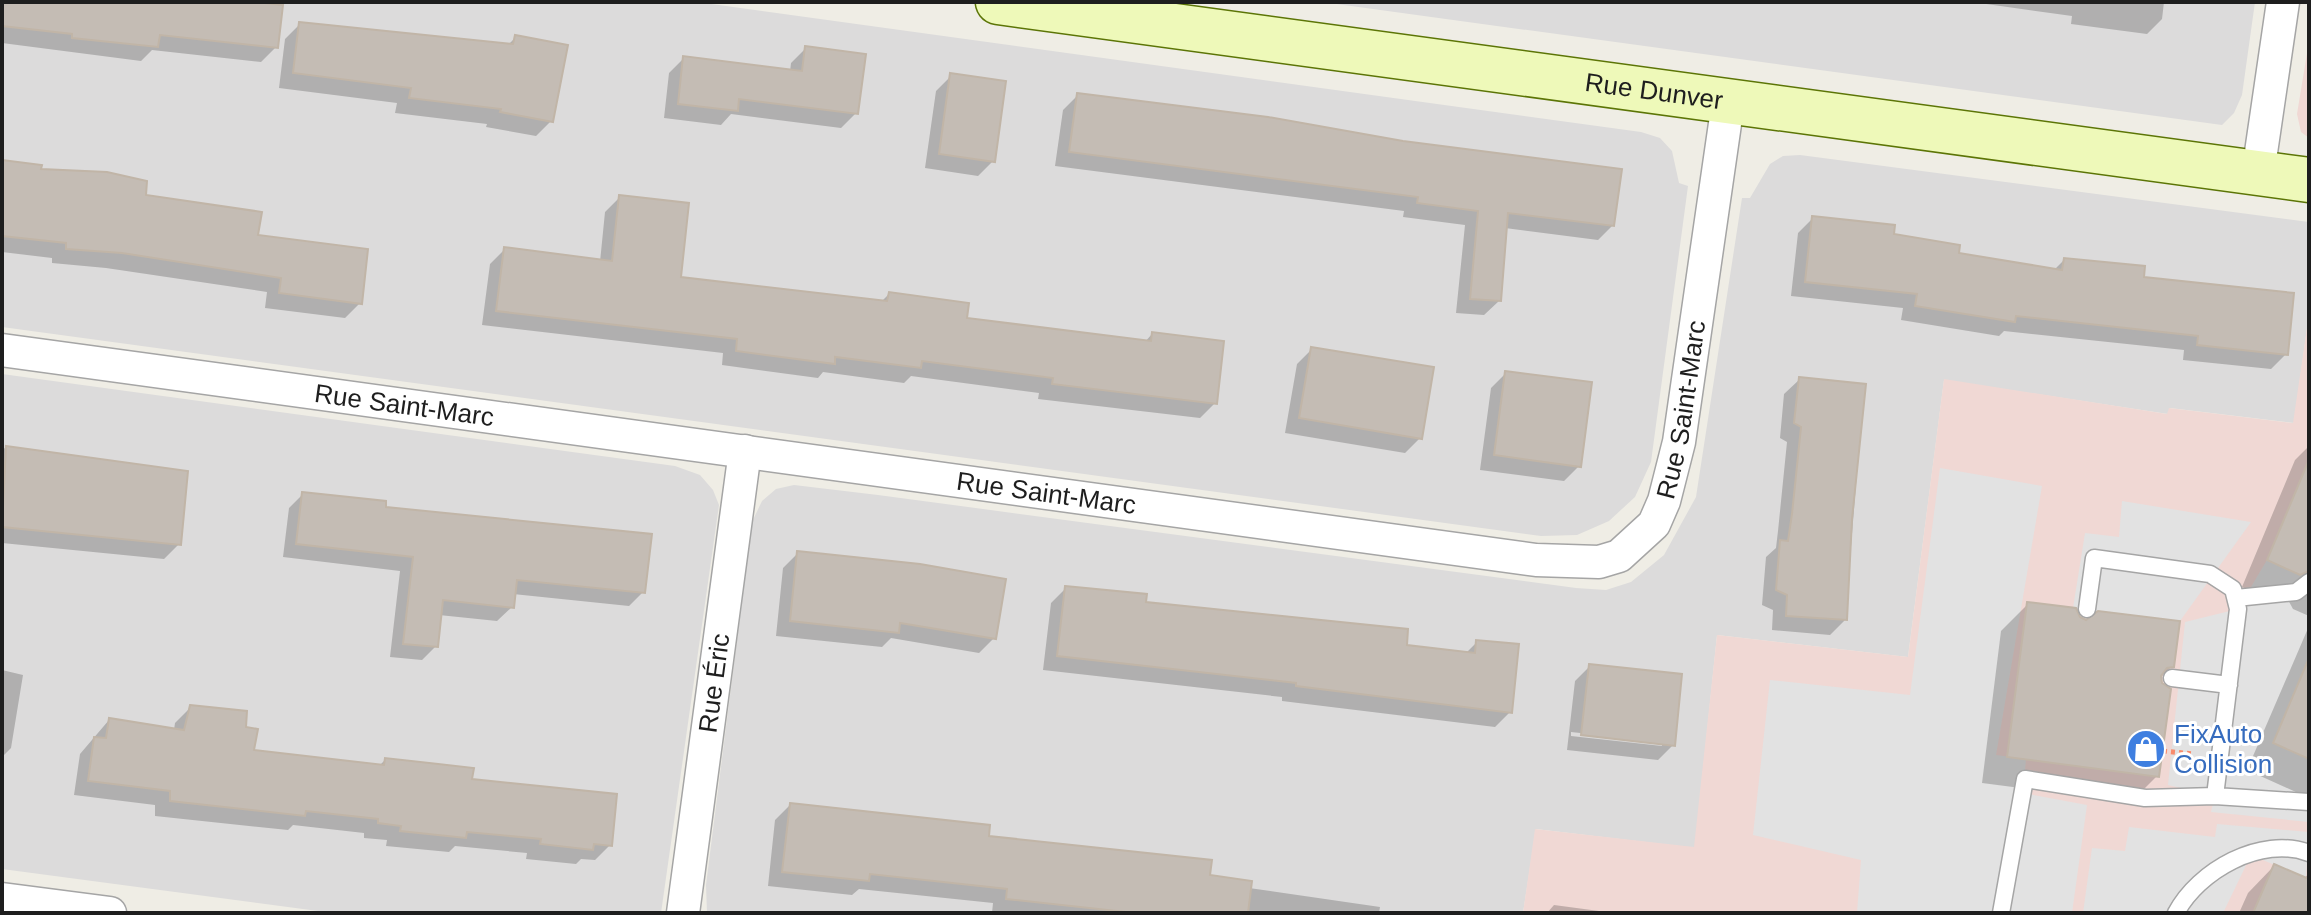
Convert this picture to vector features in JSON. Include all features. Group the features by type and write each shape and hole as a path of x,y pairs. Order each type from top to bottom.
{"street":[{"name":"Rue Dunver","path":"998,2 2309,180"},
{"path":"2258,173 2283,2"},
{"name":"Rue Saint-Marc","path":"2,350 1536,560 1599,562 1619,556 1654,524 1671,476 1728,103"},
{"name":"Rue Éric","path":"683,913 745,451"},
{"path":"2,899 110,913"}],"lane":[{"path":"2087,609 2094,558 2210,574 2233,589 2236,598 2229,685 2215,796"},
{"path":"2236,598 2296,592 2309,582"},
{"path":"2172,678 2229,685"},
{"path":"2001,913 2025,779 2145,798 2215,796 2309,802"},
{"path":"2176,913 2181,902 2211,872 2240,857 2287,848 2309,853"}],"shaded area":[{"path":"2,2 697,2 1641,132 1660,138 1672,151 1679,183 1688,186 1651,462 1635,497 1609,521 1577,535 1541,536 2,327"},
{"path":"1322,2 2255,2 2242,95 2234,113 2222,125"},
{"path":"2309,41 2309,138 2301,132 2297,114"},
{"path":"1800,155 2309,222 2309,314 2294,423 2170,408 2168,414 1944,380 1908,657 1717,635 1695,848 1536,829 1523,913 707,913 706,885 752,522 762,501 776,489 794,485 878,495 1576,588 1606,590 1631,582 1664,555 1696,497 1742,198 1750,198 1770,164 1783,156"},
{"path":"2309,314 2309,913 1523,913 1535,829 1694,847 1717,635 1908,657 1944,379 2167,414 2169,408 2293,423"},
{"path":"2,374 675,466 700,475 713,490 719,505 661,913 333,913 2,869"},
{"path":"1940,468 2042,486 1996,755 2026,759 2023,793 2087,805 2072,913 1857,913 1861,860 1753,835 1770,680 1910,695"},
{"path":"2122,501 2251,522 2180,621 2073,608 2085,533 2119,537"},
{"path":"2267,560 2309,578 2309,658 2273,743 2309,759 2309,822 2211,812 2215,796 2168,785 2185,622 2238,609"},
{"path":"2217,824 2309,832 2306,878 2251,855 2223,913 2083,913 2092,848 2125,851 2129,827 2215,837"}],"building":[{"path":"2,2 256,2 283,5 278,48 160,35 158,47 72,38 72,34 2,26"},
{"path":"299,22 513,44 515,35 568,45 553,122 500,112 501,109 409,98 411,88 293,73"},
{"path":"805,46 866,54 858,114 739,99 738,111 678,104 683,56 802,71"},
{"path":"950,73 1006,81 995,162 939,154"},
{"path":"1077,93 1268,117 1403,141 1622,169 1614,226 1508,213 1501,301 1470,299 1478,211 1417,203 1418,197 1069,152"},
{"path":"2,160 42,165 41,169 107,172 147,181 146,195 262,212 258,235 368,249 362,304 279,293 281,278 122,253 66,249 66,243 2,236"},
{"path":"619,195 689,203 681,277 887,301 889,292 969,303 967,318 1151,341 1152,332 1224,341 1217,404 1052,384 1053,378 922,361 921,368 835,357 835,364 736,351 737,339 496,311 504,247 612,261"},
{"path":"1812,216 1895,225 1894,234 1960,245 1959,253 2062,270 2064,258 2145,266 2144,277 2294,293 2288,355 2197,345 2198,336 2016,316 2015,322 1915,306 1917,294 1805,282"},
{"path":"1311,347 1434,367 1422,439 1299,418"},
{"path":"1505,371 1592,382 1581,467 1494,455"},
{"path":"1799,377 1866,384 1852,519 1847,620 1786,616 1787,595 1776,590 1780,540 1788,541 1792,514 1801,427 1794,423"},
{"path":"6,446 188,471 181,545 2,527"},
{"path":"2308,462 2309,571 2300,575 2267,560"},
{"path":"302,492 386,501 386,507 652,534 645,593 517,580 514,608 443,600 438,647 403,644 413,557 296,544"},
{"path":"797,551 920,564 1006,579 996,639 900,623 899,633 790,621"},
{"path":"1065,586 1147,594 1146,602 1408,629 1407,645 1475,653 1476,640 1519,644 1512,713 1296,686 1296,683 1057,656"},
{"path":"2027,602 2076,608 2080,617 2086,620 2098,611 2180,621 2174,667 2167,668 2161,676 2162,683 2171,689 2159,777 2007,757"},
{"path":"2309,658 2309,759 2273,743"},
{"path":"1589,664 1682,674 1675,746 1581,735"},
{"path":"190,705 247,711 246,727 258,729 254,750 384,765 385,758 474,768 472,779 617,794 612,846 594,844 593,850 540,844 541,839 467,832 466,838 400,831 401,826 378,823 378,819 306,811 305,816 170,801 170,791 88,781 94,737 106,738 109,718 184,730"},
{"path":"790,803 990,825 989,836 1212,860 1210,875 1252,881 1248,913 1135,913 1006,899 1007,889 870,874 869,881 782,872"},
{"path":"2274,864 2309,879 2309,913 2253,913"}],"place":[{"name":"FixAuto Collision","path":"2146,749"}]}
